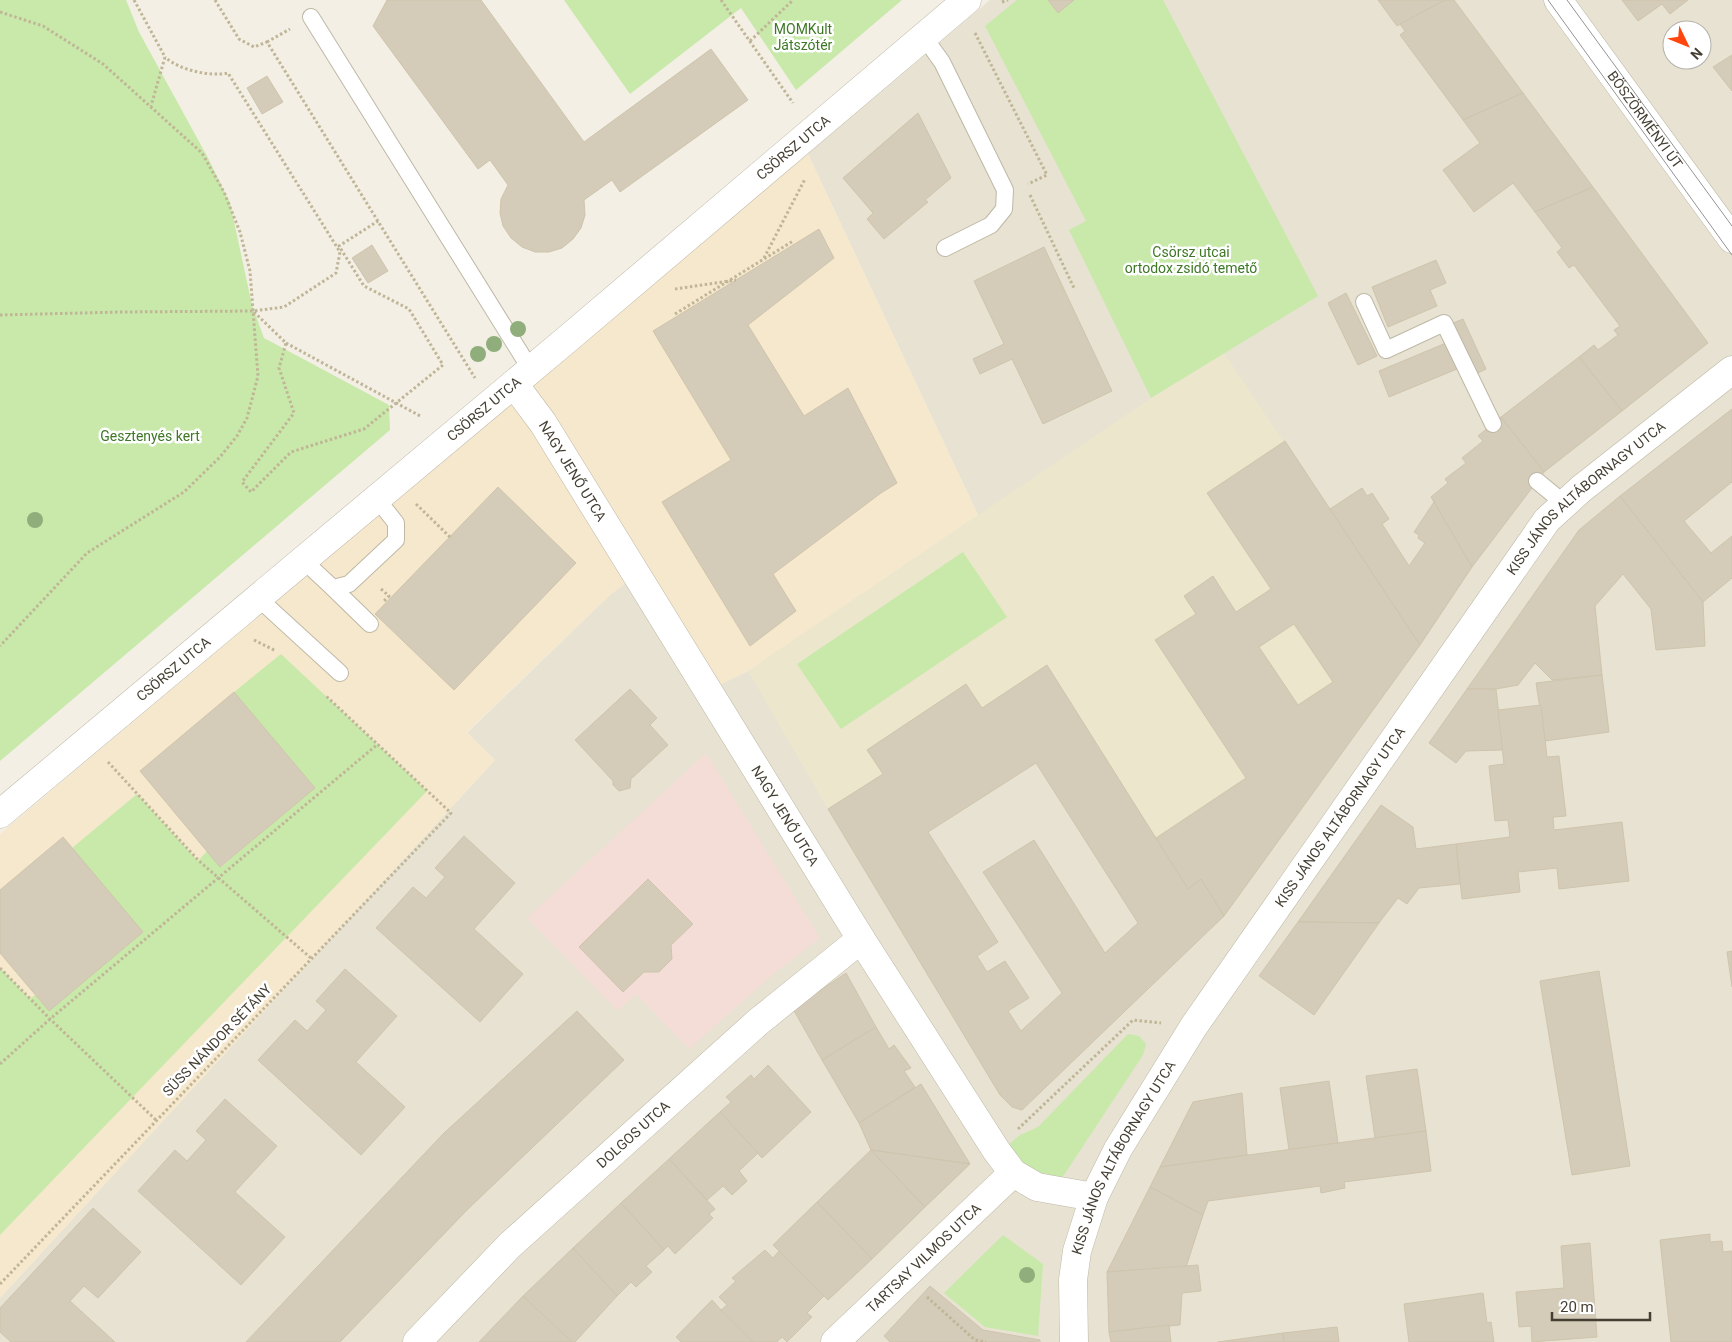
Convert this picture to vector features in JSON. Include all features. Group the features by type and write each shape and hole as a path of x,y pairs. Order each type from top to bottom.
{"street":[{"name":"CSÖRSZ UTCA","path":"0,814 304,561 967,0"},
{"name":"BÖSZÖRMÉNYI ÚT","path":"1558,0 1732,239"},
{"name":"KISS JÁNOS ALTÁBORNAGY UTCA","path":"1074,1342 1073,1280 1077,1251 1094,1197 1118,1149 1194,1026 1547,520 1732,370"},
{"name":"NAGY JENŐ UTCA","path":"522,377 543,423 861,939 996,1150 1013,1173 1037,1187 1094,1197"},
{"name":"DOLGOS UTCA","path":"417,1342 510,1245 758,1022 861,939"},
{"name":"TARTSAY VILMOS UTCA","path":"835,1342 902,1275 1013,1173"}],"lane":[{"path":"310,17 510,340 522,377"},
{"path":"924,37 942,62 1004,190 1004,209 991,225 945,248"},
{"path":"1364,302 1386,350 1444,323 1493,424"},
{"path":"1537,481 1565,504"},
{"path":"333,588 349,584 396,540 396,523 377,499"},
{"path":"304,561 370,624"},
{"path":"258,598 340,673"}],"path":[{"path":"0,315 253,311 284,307 336,273 340,252 228,73 214,75 203,71 190,71 172,64 165,57 134,0"},
{"path":"215,0 239,38 254,47 267,42 475,378"},
{"path":"721,0 794,102"},
{"path":"750,41 793,0"},
{"path":"1002,2 1008,0"},
{"path":"0,12 43,26 103,64 202,153 217,177 240,232 250,271 258,376 252,402 237,436 220,457 184,492 87,553 0,646"},
{"path":"972,28 1047,175 1026,185"},
{"path":"151,106 165,57"},
{"path":"764,259 807,172"},
{"path":"1030,194 1074,288"},
{"path":"286,343 279,368 294,413 242,482 251,492 291,452 364,429 443,365 409,309 364,286 339,246 378,221"},
{"path":"675,314 793,241"},
{"path":"671,289 736,280"},
{"path":"253,311 286,343 422,418"},
{"path":"414,501 450,537"},
{"path":"252,638 281,654"},
{"path":"0,1064 378,744 322,692"},
{"name":"SÜSS NÁNDOR SÉTÁNY","path":"0,1284 451,813 378,744"},
{"path":"106,759 199,861 312,959"},
{"path":"0,968 50,1020 156,1120"},
{"path":"996,1150 1133,1020 1194,1026"},
{"path":"902,1275 976,1340 986,1342"}],"shaded area":[{"path":"990,0 1732,0 1732,1342 0,1342 0,1298 495,760 467,733 610,595 627,582 699,695 748,671 978,515 808,154"},
{"path":"808,154 978,515 748,671 699,695 627,582 610,595 467,732 495,760 0,1298 0,834"},
{"path":"1224,353 1420,645 1224,916 1202,880 1188,889 1047,665 982,708 965,685 867,749 883,774 828,809 748,671 1151,398"},
{"path":"706,753 820,938 771,976 689,1049 636,994 618,1011 527,918"}],"green space":[{"name":"Gesztenyés kert","path":"0,0 126,0 139,32 208,158 230,203 252,305 264,338 389,405 390,430 0,761"},
{"name":"MOMKult Játszótér","path":"564,0 902,0 796,90 741,8 630,94"},
{"name":"Csörsz utcai ortodox zsidó temető","path":"1017,0 1163,0 1318,296 1151,398 1069,230 1086,221 985,26"},
{"path":"963,552 1007,617 841,729 797,664"},
{"path":"281,654 427,791 0,1235 0,968 30,999 35,995 49,1011 142,933 72,848 137,794 198,861 207,851 221,867 314,788 234,692"},
{"path":"1128,1034 1139,1036 1146,1044 1143,1055 1062,1178 1037,1171 1019,1160 1006,1147 1020,1135 1038,1127"},
{"path":"1003,1235 1043,1264 1038,1336 985,1327 944,1293"}],"building":[{"path":"387,0 481,0 584,142 711,49 748,100 620,192 612,180 584,200 585,215 581,228 573,239 562,248 549,252 535,252 522,247 511,238 503,226 500,213 501,199 508,185 490,160 478,169 373,26"},
{"path":"1048,0 1074,0 1058,13"},
{"path":"1378,0 1445,0 1397,26"},
{"path":"1445,0 1454,0 1523,93 1463,120 1400,35 1405,31 1400,24"},
{"path":"1622,0 1688,0 1670,14 1662,4 1638,21"},
{"path":"1732,55 1732,91 1713,67"},
{"path":"267,76 283,102 262,114 247,88"},
{"path":"1523,93 1593,187 1535,212 1513,183 1474,212 1443,170 1480,143 1463,120"},
{"path":"918,113 951,178 925,200 928,202 884,239 867,219 873,213 843,178"},
{"path":"1593,187 1708,343 1622,411 1579,357 1594,345 1598,350 1618,335 1614,330 1620,326 1574,265 1569,268 1557,252 1562,248 1535,212"},
{"path":"819,229 834,258 748,325 804,416 848,388 897,483 773,574 796,611 750,646 662,502 731,460 653,331"},
{"path":"372,245 388,271 368,283 352,258"},
{"path":"1044,247 1112,391 1043,424 1012,359 980,374 973,359 1004,344 974,281"},
{"path":"1436,260 1446,283 1430,290 1437,306 1388,327 1372,287"},
{"path":"1346,293 1377,356 1358,365 1328,303"},
{"path":"1463,319 1486,369 1474,375 1451,324"},
{"path":"1446,343 1457,369 1389,397 1379,371"},
{"path":"1579,357 1622,411 1544,472 1501,417"},
{"path":"1732,409 1732,482 1684,521 1711,553 1732,536 1732,578 1703,602 1620,496"},
{"path":"1501,417 1544,472 1472,567 1431,497 1448,483 1445,479 1466,463 1462,458 1483,441 1478,436"},
{"path":"1285,441 1420,645 1224,916 1201,879 1188,889 1156,838 1246,778 1155,640 1196,614 1184,596 1213,576 1236,612 1271,589 1207,493","holes":["1294,624 1333,682 1298,705 1259,647"]},
{"path":"498,487 576,563 454,690 375,614"},
{"path":"1362,488 1367,496 1372,493 1389,519 1382,524 1409,566 1425,543 1414,532 1434,502 1472,567 1420,645 1330,509"},
{"path":"1620,496 1703,602 1705,646 1656,650 1651,609 1623,574 1595,606 1602,675 1552,680 1535,663 1518,685 1496,689 1467,689 1579,530"},
{"path":"1047,665 1188,889 1201,879 1224,916 1022,1110 1012,1107 1000,1095 828,809 883,774 867,750 966,684 982,708","holes":["1036,763 1138,923 1105,953 1034,840 983,872 1062,993 1021,1031 1008,1011 1029,998 1005,961 987,972 977,956 998,942 928,832"]},
{"path":"1602,675 1609,732 1545,741 1536,683"},
{"path":"630,689 657,718 650,725 668,745 631,779 630,788 619,791 613,785 613,781 575,740"},
{"path":"1467,689 1496,689 1503,750 1466,751 1456,763 1429,743"},
{"path":"234,692 315,788 220,867 140,771"},
{"path":"1541,705 1547,757 1559,756 1566,816 1553,817 1554,830 1622,822 1629,881 1559,889 1557,868 1518,872 1520,892 1462,899 1456,844 1510,837 1508,820 1495,821 1489,766 1504,764 1498,710"},
{"path":"1381,805 1413,827 1416,849 1456,844 1460,884 1419,888 1407,904 1398,898 1379,923 1298,922"},
{"path":"464,836 515,883 474,929 523,974 480,1022 376,928 413,887 426,898 445,877 435,868"},
{"path":"63,837 143,932 49,1011 0,953 0,890"},
{"path":"648,879 693,924 671,945 672,959 659,972 644,972 623,992 579,947"},
{"path":"1298,922 1379,923 1314,1015 1259,976"},
{"path":"1732,951 1732,987 1727,952"},
{"path":"345,969 397,1016 356,1062 405,1107 361,1155 258,1060 295,1020 307,1031 326,1010 316,1001"},
{"path":"1599,971 1630,1166 1572,1175 1540,981"},
{"path":"846,973 876,1027 822,1060 793,1009"},
{"path":"577,1011 624,1060 467,1210 340,1342 246,1342 443,1134"},
{"path":"876,1027 889,1049 894,1045 911,1068 904,1071 915,1087 859,1123 822,1060"},
{"path":"768,1065 811,1112 762,1158 720,1112 731,1102 726,1097 751,1075 754,1079"},
{"path":"1417,1069 1426,1131 1375,1138 1366,1076"},
{"path":"1329,1081 1338,1143 1289,1150 1280,1088"},
{"path":"921,1084 970,1164 871,1150 859,1123"},
{"path":"1242,1093 1247,1155 1160,1167 1193,1102"},
{"path":"225,1099 277,1146 235,1192 285,1237 241,1285 138,1191 175,1150 187,1161 206,1140 196,1131"},
{"path":"720,1112 758,1153 739,1171 747,1181 732,1195 723,1186 707,1200 669,1159"},
{"path":"1426,1131 1431,1171 1344,1182 1345,1188 1321,1193 1320,1186 1208,1201 1203,1215 1150,1187 1160,1167"},
{"path":"871,1150 925,1207 872,1259 817,1202"},
{"path":"871,1150 970,1164 925,1207"},
{"path":"669,1159 715,1209 709,1214 713,1218 675,1254 668,1246 664,1250 621,1203"},
{"path":"1150,1187 1203,1215 1186,1267 1107,1272"},
{"path":"817,1202 872,1259 828,1300 773,1245"},
{"path":"621,1203 664,1250 646,1266 652,1272 636,1287 631,1282 617,1296 573,1248"},
{"path":"93,1208 141,1252 98,1298 84,1286 70,1301 115,1342 11,1342 0,1332 0,1308"},
{"path":"1710,1234 1710,1242 1722,1241 1723,1252 1732,1251 1732,1342 1671,1342 1660,1240"},
{"path":"1590,1243 1597,1337 1532,1342 1531,1326 1519,1327 1516,1292 1564,1288 1561,1246"},
{"path":"573,1248 617,1296 575,1342 572,1342 523,1296"},
{"path":"765,1250 773,1258 779,1251 824,1296 807,1313 812,1317 787,1342 782,1337 777,1342 753,1342 721,1310 727,1305 719,1297 736,1281 732,1278"},
{"path":"1198,1265 1201,1291 1182,1293 1180,1325 1109,1332 1107,1272"},
{"path":"930,1286 983,1330 1040,1340 1040,1342 890,1342 884,1336"},
{"path":"1483,1293 1487,1323 1491,1322 1494,1342 1409,1342 1404,1304"},
{"path":"523,1296 572,1342 479,1342"},
{"path":"712,1300 753,1342 681,1342 676,1337"},
{"path":"1169,1325 1171,1342 1111,1342 1109,1332"},
{"path":"1337,1327 1339,1342 1284,1342 1283,1333"},
{"path":"1283,1333 1284,1342 1218,1342"}],"tram line":[{"path":"1548,0 1732,255"},
{"path":"1567,0 1732,226"}]}
